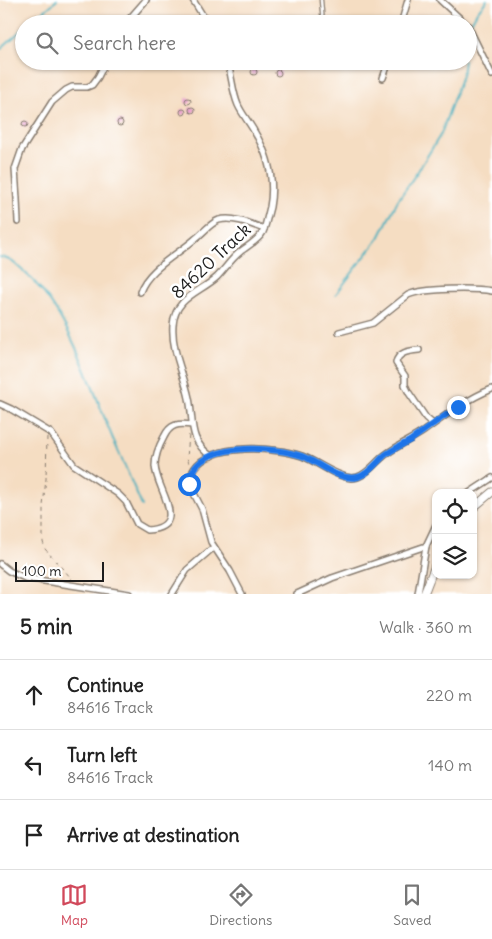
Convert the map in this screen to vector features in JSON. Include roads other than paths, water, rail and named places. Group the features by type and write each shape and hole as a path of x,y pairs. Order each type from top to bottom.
{"street":[{"path":"134,15 146,0"},
{"path":"193,0 202,15"},
{"path":"404,15 408,0"},
{"path":"440,0 456,15"},
{"path":"477,45 492,75"},
{"path":"18,222 18,199 14,169 22,149 52,102 72,87 87,87 92,84 102,70"},
{"name":"84620 Track","path":"211,456 199,446 192,425 190,400 174,342 173,322 178,308 192,292 218,276 233,257 262,234 270,201 270,170 264,151 238,104 229,70"},
{"path":"383,78 386,70"},
{"path":"140,292 154,272 219,220 234,220 264,229"},
{"path":"338,332 373,324 413,292 428,290 492,291"},
{"path":"419,350 404,353 396,362 405,376 405,386 409,393 426,418 433,424"},
{"path":"242,594 214,547 202,509 189,484 191,474 195,468 211,456 234,451 262,450 290,453 304,457 336,473 356,477 362,475 386,455 473,398 492,389"},
{"path":"0,404 11,408 51,434 74,465 118,494 126,502 137,524 147,530 163,525 170,515 169,506 156,473 156,457 166,431 172,425 192,425"},
{"path":"475,489 492,478"},
{"path":"477,505 492,492"},
{"path":"418,594 426,546 432,533"},
{"path":"302,593 339,575 426,546"},
{"path":"172,594 187,570 214,547"},
{"path":"0,564 9,571 25,578 78,586 99,592 129,594"},
{"path":"424,594 432,573"}],"lane":[{"path":"321,0 322,15"}],"waterway":[{"path":"40,15 57,0"},
{"path":"475,15 487,0"},
{"path":"0,49 15,36"},
{"path":"336,294 379,238 398,200 441,134 463,70"},
{"path":"0,257 15,264 38,286 53,306 65,327 86,372 142,506"}]}
